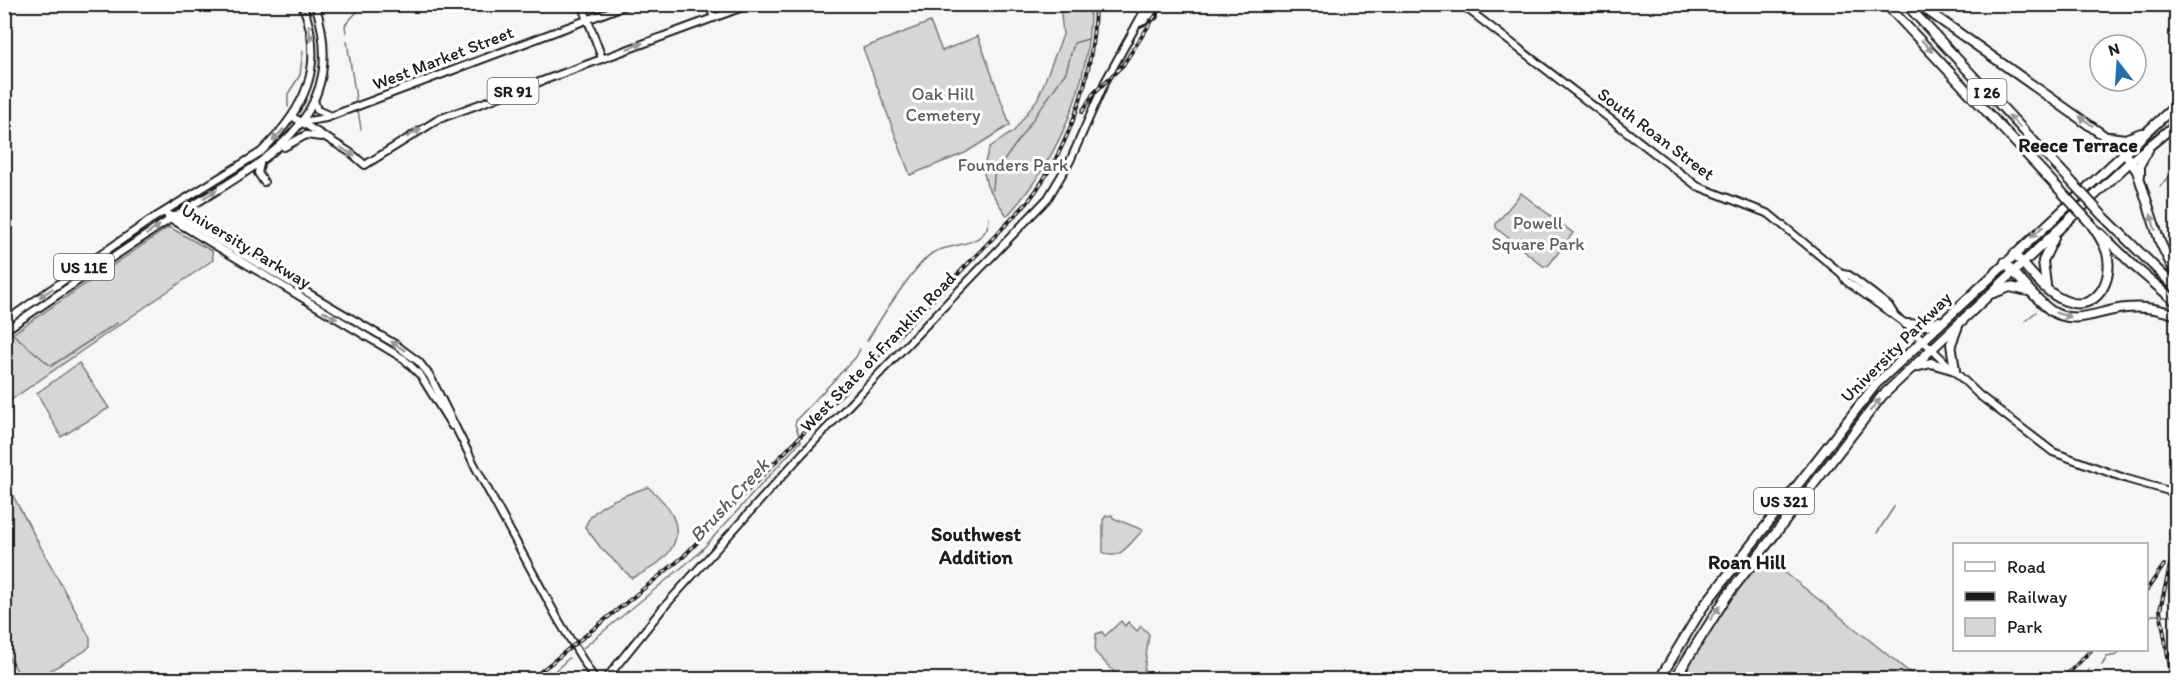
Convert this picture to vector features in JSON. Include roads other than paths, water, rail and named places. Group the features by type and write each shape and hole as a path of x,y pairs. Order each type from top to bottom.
{"highway":[{"name":"I 26","path":"1886,4 2091,224 2135,267 2176,302"},
{"name":"I 26","path":"1906,4 2102,215 2176,288"},
{"path":"1918,4 2107,136 2124,153 2140,176 2160,243 2176,275"},
{"name":"US 321","path":"2124,153 2176,105"},
{"path":"2107,136 2120,139 2130,138 2155,124"},
{"name":"US 321","path":"2131,161 2176,124"},
{"path":"2140,176 2140,164 2151,146"},
{"name":"University Parkway","path":"1659,680 1703,608 1828,443 1876,384 2124,153"},
{"name":"University Parkway","path":"1674,680 1714,615 1789,514 1837,452 1906,371 2131,161"},
{"path":"2014,254 2047,289 2060,299 2073,303 2085,303 2101,292 2108,277 2108,256 2091,224"},
{"path":"2047,289 2043,269 2044,256 2062,227"},
{"path":"2005,262 2050,310 2064,317 2083,317 2134,307 2155,309 2176,315"},
{"path":"1985,298 2010,287 2024,289 2034,294"},
{"path":"1906,324 1927,325 1943,320"},
{"path":"1906,371 1930,363 1955,370 1951,344 1960,322"},
{"path":"1828,443 1837,452"},
{"path":"1779,507 1789,514"},
{"path":"1685,637 1696,644"}],"main road":[{"name":"US 11E","path":"4,322 164,213 263,150 293,117 307,87 313,55 309,26 302,4"},
{"name":"US 11E","path":"4,332 172,217 276,152 301,122 314,100 321,74 324,44 315,4"},
{"path":"582,4 602,58"},
{"name":"West Market Street","path":"301,122 318,121 629,4"},
{"path":"709,4 714,18"},
{"name":"SR 91","path":"301,122 365,165 439,119 751,4"},
{"name":"South Roan Street","path":"1461,4 1697,186 1769,214 1842,274 1849,275 1889,306 1894,314 1932,347 1988,403 2054,452 2127,479 2176,493"},
{"name":"West State of Franklin Road","path":"605,680 663,608 803,453 1048,198 1067,168 1105,82 1148,7"},
{"path":"314,100 319,112 331,116"},
{"path":"293,117 301,122"},
{"path":"316,132 314,126 318,121"},
{"path":"276,152 306,135 330,140"},
{"path":"261,162 258,173 264,182"},
{"name":"University Parkway","path":"164,213 410,353 430,376 454,427 554,613 595,680"}],"waterway":[{"path":"346,33 345,25 364,4"},
{"name":"Brush Creek","path":"993,190 994,175 1066,72 1074,43 1088,39"},
{"path":"347,41 357,105"},
{"path":"288,107 288,94 300,75 303,51"},
{"path":"358,110 361,129"},
{"path":"2160,187 2176,166"},
{"name":"Brush Creek","path":"867,341 898,293 926,258 934,252 976,239 983,234 989,218"},
{"path":"2025,321 2036,312"},
{"path":"14,335 51,366 117,323"},
{"name":"Brush Creek","path":"583,648 697,555 801,441 795,424 797,419 856,357 860,349"},
{"path":"1877,533 1894,507"},
{"path":"2148,618 2152,615 2176,615"},
{"path":"2102,665 2107,657 2117,655 2120,651"},
{"name":"Brush Creek","path":"545,680 569,658"},
{"path":"2085,680 2089,670"}],"railway":[{"path":"530,680 683,557 1027,203 1056,158 1077,109 1090,57 1095,4"},
{"path":"1082,112 1093,94 1123,65 1163,4"},
{"path":"2172,680 2160,610 2176,539"},
{"path":"2148,588 2164,565"},
{"path":"2062,680 2090,651"}],"district":[{"name":"Reece Terrace","path":"2078,145"},
{"name":"Southwest Addition","path":"976,546"},
{"name":"Roan Hill","path":"1747,562"}],"park label":[{"name":"Oak Hill Cemetery","path":"943,104"},
{"name":"Founders Park","path":"1013,165"},
{"name":"Powell Square Park","path":"1538,233"}]}
